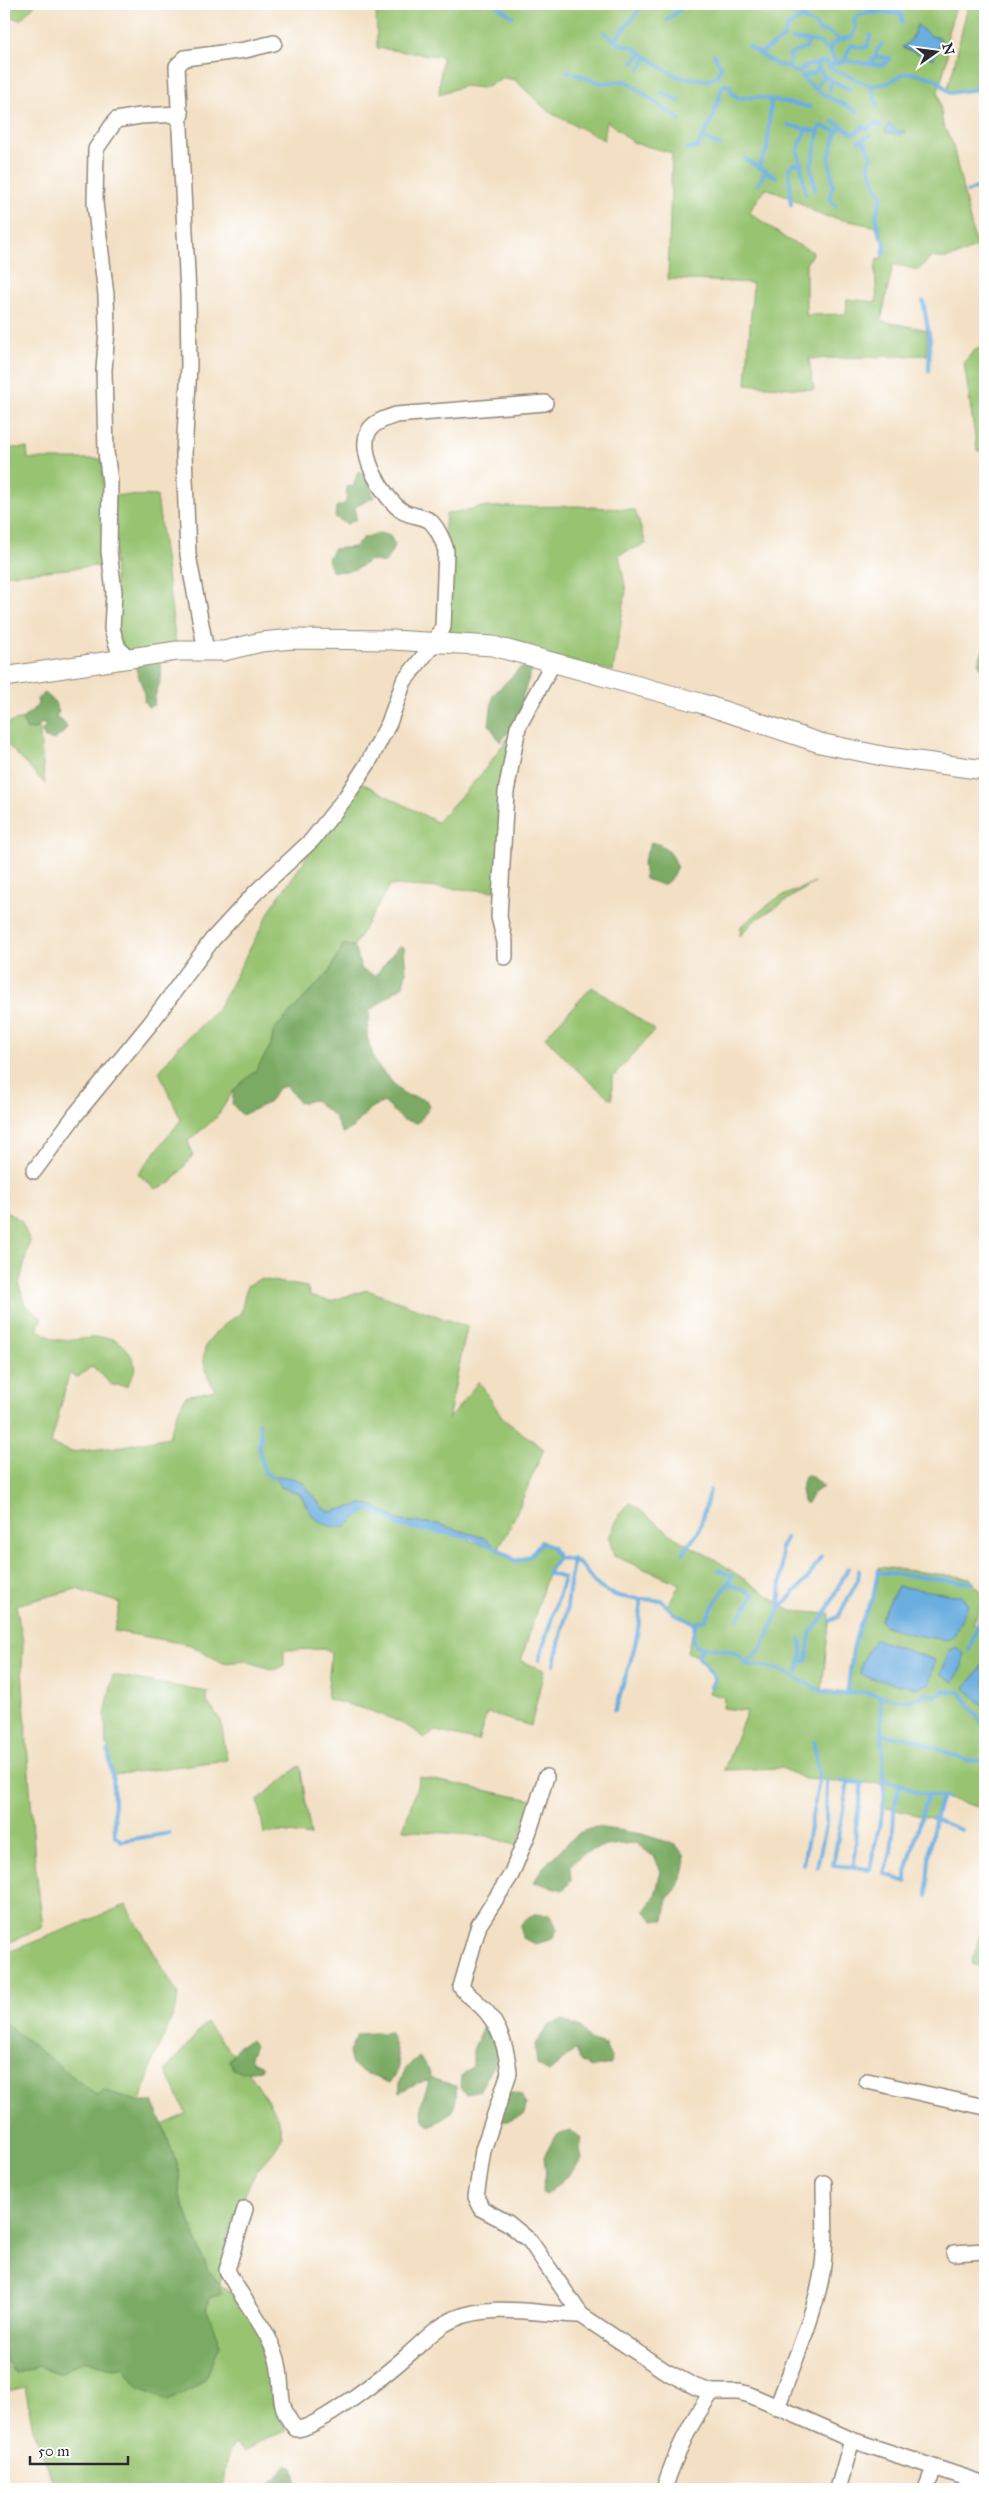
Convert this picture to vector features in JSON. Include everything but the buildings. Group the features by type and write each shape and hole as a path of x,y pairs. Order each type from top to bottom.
{"street":[{"path":"206,651 188,554 184,453 189,366 188,294 181,114 177,66 185,58 245,50 274,43"},
{"path":"129,658 118,648 112,629 114,592 109,552 110,482 106,452 104,370 107,330 106,295 95,203 96,149 116,120 140,116 181,114"},
{"path":"34,1172 76,1114 150,1024 212,940 255,893 312,840 346,797 368,763 389,723 404,680 435,642 443,627 446,551 444,541 430,521 404,512 384,491 367,459 365,445 370,430 380,421 396,415 545,403"},
{"path":"4,677 177,651 224,651 261,642 293,639 435,642 493,646 554,661 712,707 820,743 887,757 985,770"},
{"path":"505,957 506,942 499,917 504,811 508,776 518,727 554,661"},
{"path":"546,1777 529,1831 511,1874 479,1926 461,1986 492,2021 501,2035 509,2073 483,2150 476,2188 477,2202 482,2209 508,2223 530,2241 581,2315 665,2371 696,2387 712,2392 739,2392 852,2440 985,2484"},
{"path":"867,2081 985,2107"},
{"path":"777,2408 814,2304 821,2278 824,2183"},
{"path":"245,2209 227,2270 236,2287 260,2319 272,2345 278,2360 281,2400 290,2423 296,2429 306,2427 332,2412 408,2355 442,2325 456,2318 499,2309 550,2315 581,2315"},
{"path":"954,2253 985,2251"},
{"path":"664,2489 682,2445 700,2409 712,2392"},
{"path":"838,2489 852,2440"},
{"path":"926,2489 934,2468"}],"green space":[{"path":"4,4 36,4 20,20 4,15"},
{"path":"376,4 957,4 948,32 947,60 938,91 943,125 952,142 976,246 955,256 944,258 932,257 918,270 893,264 881,321 927,330 927,355 809,359 814,390 746,384 753,283 668,279 672,153 634,143 607,121 604,140 549,112 515,80 505,78 482,88 464,86 439,94 442,57 377,48","holes":["917,26 931,36 941,38 934,59 902,48 911,40","766,188 790,197 820,215 878,227 885,244 881,260 877,259 875,272 877,302 847,299 846,314 806,315 806,264 813,252 788,240 749,212"]},
{"path":"969,4 985,4 985,88 950,93 947,90"},
{"path":"985,345 985,451 977,451 964,362 974,351"},
{"path":"4,448 27,448 28,459 102,459 107,565 4,575 4,537 9,535 4,493"},
{"path":"358,471 366,474 374,497 355,507 356,519 347,524 335,517 336,507 346,503 347,486 353,487"},
{"path":"113,495 157,496 176,644 131,653 123,648 116,628"},
{"path":"578,506 635,510 646,544 619,554 626,591 613,671 452,635 446,630 444,537 446,514 483,507"},
{"path":"379,533 390,536 395,545 385,563 369,560 352,570 332,571 328,559 333,549 355,547 363,538"},
{"path":"985,648 985,674 978,663"},
{"path":"158,660 162,671 161,677 154,705 148,707 144,701 144,692 135,662"},
{"path":"520,668 532,669 522,698 525,705 514,725 500,742 489,724 493,695"},
{"path":"45,693 54,701 59,712 55,717 67,727 54,740 45,738 41,731 46,727 43,723 35,729 27,730 22,719 38,705 37,699"},
{"path":"22,719 27,730 39,727 45,784 4,741 4,724"},
{"path":"513,731 496,891 390,885 354,946 343,945 330,971 274,1030 271,1045 256,1070 234,1090 216,1118 188,1141 193,1155 171,1183 155,1189 138,1174 181,1120 159,1072 177,1048 218,1009 273,905 360,782 437,822 483,772"},
{"path":"651,842 667,850 677,866 671,879 663,885 645,879 643,863"},
{"path":"815,882 754,921 740,936 741,926 776,899"},
{"path":"343,945 354,946 362,970 375,976 399,946 404,947 406,972 403,986 370,1010 367,1036 375,1063 403,1094 426,1100 430,1107 418,1123 403,1120 384,1102 369,1109 353,1128 342,1133 334,1116 314,1100 299,1103 287,1086 278,1088 268,1103 242,1115 232,1104 234,1090 256,1070 271,1045 274,1030 330,971"},
{"path":"592,987 655,1030 612,1078 612,1100 581,1074 545,1037"},
{"path":"4,1210 21,1221 30,1241 19,1285 25,1305 42,1318 37,1329 58,1340 105,1337 114,1339 123,1344 136,1368 127,1386 112,1385 92,1366 78,1377 69,1374 51,1444 72,1452 118,1447 169,1437 176,1415 186,1396 215,1390 204,1364 204,1354 207,1345 220,1329 241,1313 247,1286 260,1279 307,1287 310,1296 330,1301 367,1290 467,1327 448,1420 479,1381 503,1419 544,1449 508,1532 498,1549 516,1561 529,1557 541,1542 552,1547 558,1558 548,1573 521,1661 544,1670 531,1726 487,1713 478,1741 436,1731 425,1738 391,1718 366,1709 327,1699 331,1652 326,1649 284,1650 284,1665 274,1670 246,1661 223,1663 191,1645 114,1631 120,1603 76,1589 16,1605 23,1641 22,1669 35,1862 43,1927 4,1945","holes":["302,1481 322,1507 330,1512 363,1504 374,1506 400,1521 437,1524 485,1538 497,1548 470,1541 470,1537 399,1526 386,1516 372,1509 356,1515 314,1518 300,1494"]},
{"path":"810,1475 823,1487 813,1493 807,1504 803,1501 801,1489 805,1476"},
{"path":"631,1503 674,1537 716,1560 791,1611 830,1614 822,1690 848,1693 853,1649 859,1627 873,1598 879,1567 970,1578 984,1598 973,1624 985,1632 985,1664 965,1688 985,1707 985,1809 942,1797 934,1819 883,1807 883,1784 804,1779 782,1768 724,1770 747,1711 723,1708 724,1697 709,1693 715,1678 698,1656 687,1652 695,1623 675,1615 667,1606 680,1584 614,1556 609,1538 621,1511","holes":["898,1586 936,1593 925,1637 885,1626 880,1620","875,1639 935,1660 917,1688 883,1680 869,1679"]},
{"path":"113,1675 208,1692 207,1702 221,1721 227,1760 113,1775 109,1747 106,1745 105,1714"},
{"path":"300,1765 311,1836 281,1832 264,1834 258,1800"},
{"path":"420,1777 532,1800 517,1846 487,1836 403,1830"},
{"path":"596,1827 642,1834 676,1845 684,1854 685,1866 679,1886 668,1898 664,1920 653,1920 644,1911 655,1896 661,1871 654,1857 636,1843 600,1847 584,1854 570,1866 571,1881 563,1890 534,1882 543,1867 578,1833"},
{"path":"126,1905 178,1994 176,2008 153,2061 141,2102 105,2091 96,2095 4,2035 4,1954"},
{"path":"534,1914 549,1915 558,1928 552,1939 536,1944 522,1938 521,1924"},
{"path":"985,1919 985,1968 971,1964"},
{"path":"563,2020 582,2029 589,2040 605,2045 611,2058 610,2064 591,2068 580,2061 576,2049 549,2072 537,2065 535,2044 550,2024"},
{"path":"4,2022 96,2095 105,2091 141,2102 152,2102 163,2125 180,2175 179,2193 207,2269 220,2284 222,2294 209,2298 207,2310 220,2345 206,2378 195,2387 168,2401 139,2389 123,2367 112,2368 85,2360 59,2373 37,2366 15,2374 11,2366 4,2359"},
{"path":"206,2023 248,2071 278,2117 282,2136 275,2150 256,2172 238,2208 228,2234 220,2284 207,2269 179,2193 180,2175 163,2125 186,2114 166,2070"},
{"path":"492,2027 502,2059 495,2064 479,2091 467,2094 460,2088 461,2076 473,2066 473,2050 482,2029"},
{"path":"390,2032 397,2052 398,2064 395,2076 390,2083 367,2074 352,2065 349,2052 357,2034"},
{"path":"251,2041 255,2046 250,2057 252,2061 261,2065 261,2070 241,2072 233,2069 229,2061 238,2046"},
{"path":"419,2057 428,2068 431,2078 456,2086 456,2101 451,2112 429,2126 424,2120 421,2104 429,2081 417,2083 400,2092 400,2082 404,2072"},
{"path":"509,2092 521,2095 526,2105 524,2114 509,2121 495,2121"},
{"path":"570,2131 582,2138 580,2150 582,2159 571,2173 546,2195 542,2193 546,2173 544,2157 555,2136"},
{"path":"220,2284 234,2295 258,2326 272,2367 272,2399 287,2431 261,2440 244,2452 235,2444 227,2458 224,2484 203,2489 44,2489 55,2487 33,2429 25,2387 4,2392 4,2359 15,2374 37,2366 59,2373 85,2360 112,2368 123,2367 139,2389 220,2345 210,2320 208,2307"},
{"path":"287,2465 293,2467 298,2489 272,2489 271,2484"}],"water":[{"path":"917,25 931,36 941,38 934,59 902,47 911,40"},
{"path":"889,123 897,131 905,131 900,135 885,132"},
{"path":"273,1476 287,1477 303,1483 321,1506 330,1512 363,1504 374,1506 400,1521 437,1524 485,1538 498,1549 470,1537 399,1526 386,1516 372,1509 361,1514 345,1526 326,1525 313,1516 300,1494 281,1487"},
{"path":"898,1586 961,1596 968,1605 954,1636 948,1640 932,1638 901,1632 885,1625 880,1620"},
{"path":"875,1639 935,1660 929,1684 913,1687 860,1674 862,1662"},
{"path":"957,1647 964,1654 962,1666 954,1682 941,1674 950,1650"},
{"path":"985,1664 985,1707 965,1688"}],"waterway":[{"path":"495,4 512,16"},
{"path":"667,20 683,7 694,4"},
{"path":"759,54 784,38 786,28 816,7 836,4"},
{"path":"801,18 814,24 820,31 829,32 840,40 851,37 856,28 854,19 859,15 869,13 876,4"},
{"path":"874,6 884,7 887,4"},
{"path":"898,13 902,5 900,4"},
{"path":"614,41 641,8"},
{"path":"869,13 898,13 902,15 902,23"},
{"path":"604,32 618,43 635,48 664,69 679,77 708,80 717,76 721,67 714,54"},
{"path":"844,61 851,45 862,48 868,46 870,35"},
{"path":"791,39 819,42 831,53"},
{"path":"836,63 831,53 831,45 840,40"},
{"path":"788,66 791,61 789,55 806,48 808,41"},
{"path":"876,57 877,50 882,44"},
{"path":"748,46 777,65 788,66 792,71 799,72 804,67 825,61 830,68 871,86 888,83 903,74 913,73 936,79 950,93 985,88"},
{"path":"633,63 641,53"},
{"path":"828,66 844,61 883,65 890,58 876,57 869,64"},
{"path":"640,69 647,58"},
{"path":"817,63 821,73 834,82 850,89"},
{"path":"802,76 814,73 818,69"},
{"path":"567,71 601,83 626,81 680,120"},
{"path":"816,88 824,75"},
{"path":"802,76 814,88 857,112"},
{"path":"830,89 831,80"},
{"path":"687,149 697,148 714,115 723,84 730,86 731,92 738,98 757,97 810,107"},
{"path":"871,86 878,106"},
{"path":"661,92 679,101"},
{"path":"759,166 767,149 771,100"},
{"path":"833,121 854,134 863,127 869,128 876,123 881,126"},
{"path":"788,125 806,129"},
{"path":"815,190 811,167 820,126 837,131"},
{"path":"836,206 832,203 830,194 833,187 829,157 837,131 843,126"},
{"path":"806,194 798,149 806,129 819,132"},
{"path":"859,141 871,135"},
{"path":"704,138 720,146"},
{"path":"864,141 872,157 868,162 875,185 882,196 876,215 879,233 885,244 883,254"},
{"path":"745,159 776,177"},
{"path":"791,205 789,168 794,164 802,163"},
{"path":"758,185 766,170"},
{"path":"967,192 985,184"},
{"path":"923,301 930,340 929,371"},
{"path":"259,1423 261,1434 259,1449 265,1473 275,1478"},
{"path":"683,1553 699,1531 710,1490"},
{"path":"353,1516 372,1509 386,1516 399,1526 470,1537 498,1549 516,1561 529,1557 541,1542 552,1547 558,1558 576,1562 582,1566 592,1580 604,1590 617,1596 661,1600 675,1615 695,1623 693,1639 695,1646 731,1651 742,1658 746,1664 780,1670 818,1690 832,1694 839,1695 858,1692 892,1699 909,1700 925,1694 936,1696 944,1691 960,1692 985,1727"},
{"path":"779,1609 782,1567 781,1548 786,1538"},
{"path":"746,1664 763,1646 779,1609 808,1578 821,1557"},
{"path":"539,1660 564,1578 548,1573 558,1558"},
{"path":"554,1664 566,1615 573,1559"},
{"path":"797,1672 800,1662 807,1660 810,1633 823,1618 848,1568"},
{"path":"695,1623 706,1620 732,1576 719,1570"},
{"path":"830,1621 838,1617 858,1580 859,1570"},
{"path":"847,1694 853,1649 859,1627 873,1598 878,1572 973,1583"},
{"path":"728,1583 754,1595 738,1619"},
{"path":"615,1710 636,1642 640,1599"},
{"path":"969,1650 985,1606"},
{"path":"800,1639 802,1653 800,1662"},
{"path":"703,1647 698,1656 715,1678 711,1687"},
{"path":"880,1696 884,1781 904,1785 915,1792 947,1798"},
{"path":"883,1735 913,1739 965,1760 985,1761"},
{"path":"803,1864 819,1780 814,1742"},
{"path":"108,1750 113,1781 115,1836 121,1841 170,1833"},
{"path":"817,1867 826,1826 827,1780"},
{"path":"839,1781 862,1783 856,1826 854,1868"},
{"path":"848,1782 833,1865 870,1869 883,1807 884,1781"},
{"path":"900,1784 894,1808 891,1851 884,1873 906,1882 906,1872 928,1794"},
{"path":"927,1896 930,1846 942,1797"},
{"path":"934,1819 961,1830"}]}
